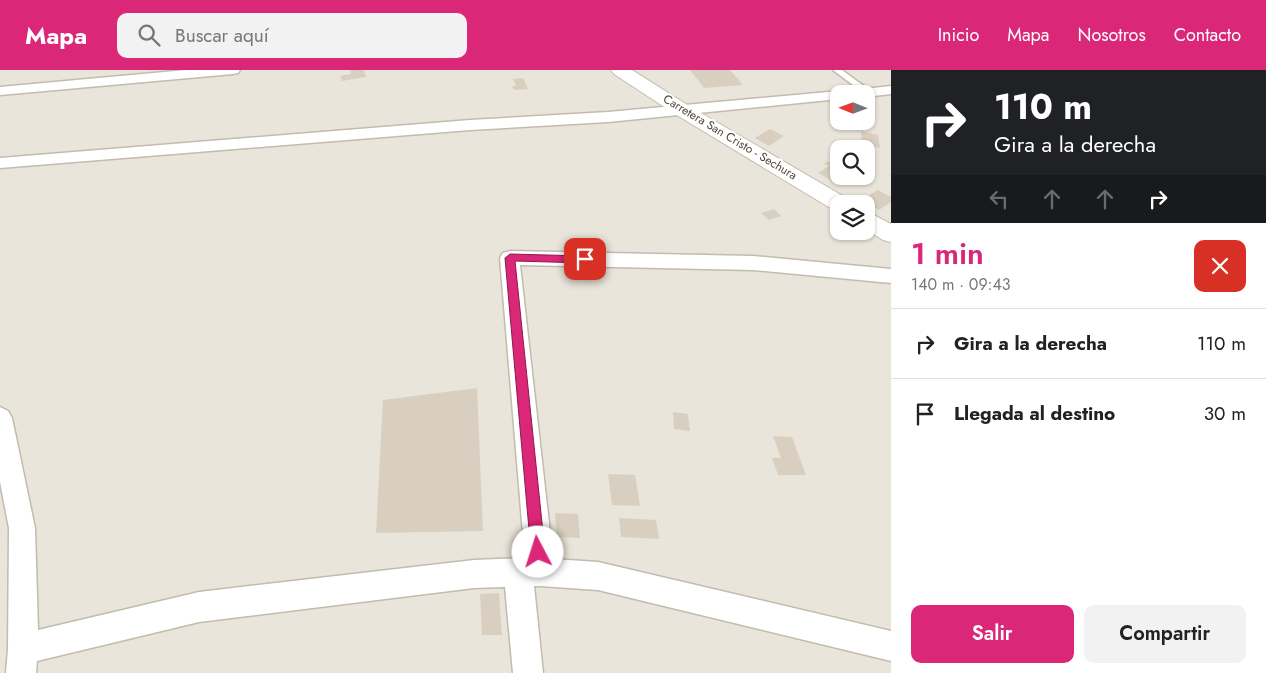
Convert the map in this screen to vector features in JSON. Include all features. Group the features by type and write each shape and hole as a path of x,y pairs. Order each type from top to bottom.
{"street":[{"path":"0,91 233,70"},
{"name":"Carretera San Cristo - Sechura","path":"620,70 682,110 830,198"},
{"path":"875,92 891,90"},
{"path":"0,163 470,125 608,117 830,96"},
{"path":"875,224 891,234"},
{"path":"528,673 529,572 510,258 753,263 891,276"},
{"path":"0,418 22,528 22,661 199,607 474,574 529,572 598,576 891,646"}],"lane":[{"path":"837,70 853,85"}],"shaded area":[{"path":"0,70 891,70 891,673 0,673"}],"building":[{"path":"350,70 364,70 366,77 342,81 340,76 351,74"},
{"path":"690,70 730,70 743,85 704,88"},
{"path":"523,78 528,89 514,90 512,86 516,86 513,79"},
{"path":"770,129 784,136 769,146 755,138"},
{"path":"861,131 878,135 880,148 875,147 875,140 862,140"},
{"path":"828,161 830,162 830,180 818,173 829,166 824,164"},
{"path":"878,190 891,197 891,202 879,210 875,207 875,195 869,195"},
{"path":"774,209 781,216 769,220 761,213"},
{"path":"477,388 483,531 376,533 383,400"},
{"path":"673,412 688,414 690,431 674,429"},
{"path":"773,436 792,437 806,475 778,475 772,458 781,458"},
{"path":"608,474 635,475 640,506 612,505"},
{"path":"555,513 578,514 580,538 557,537"},
{"path":"619,518 656,520 659,539 621,537"},
{"path":"499,593 502,635 482,635 480,594"}],"route":[{"path":"538,552 510,258 585,259"}]}
